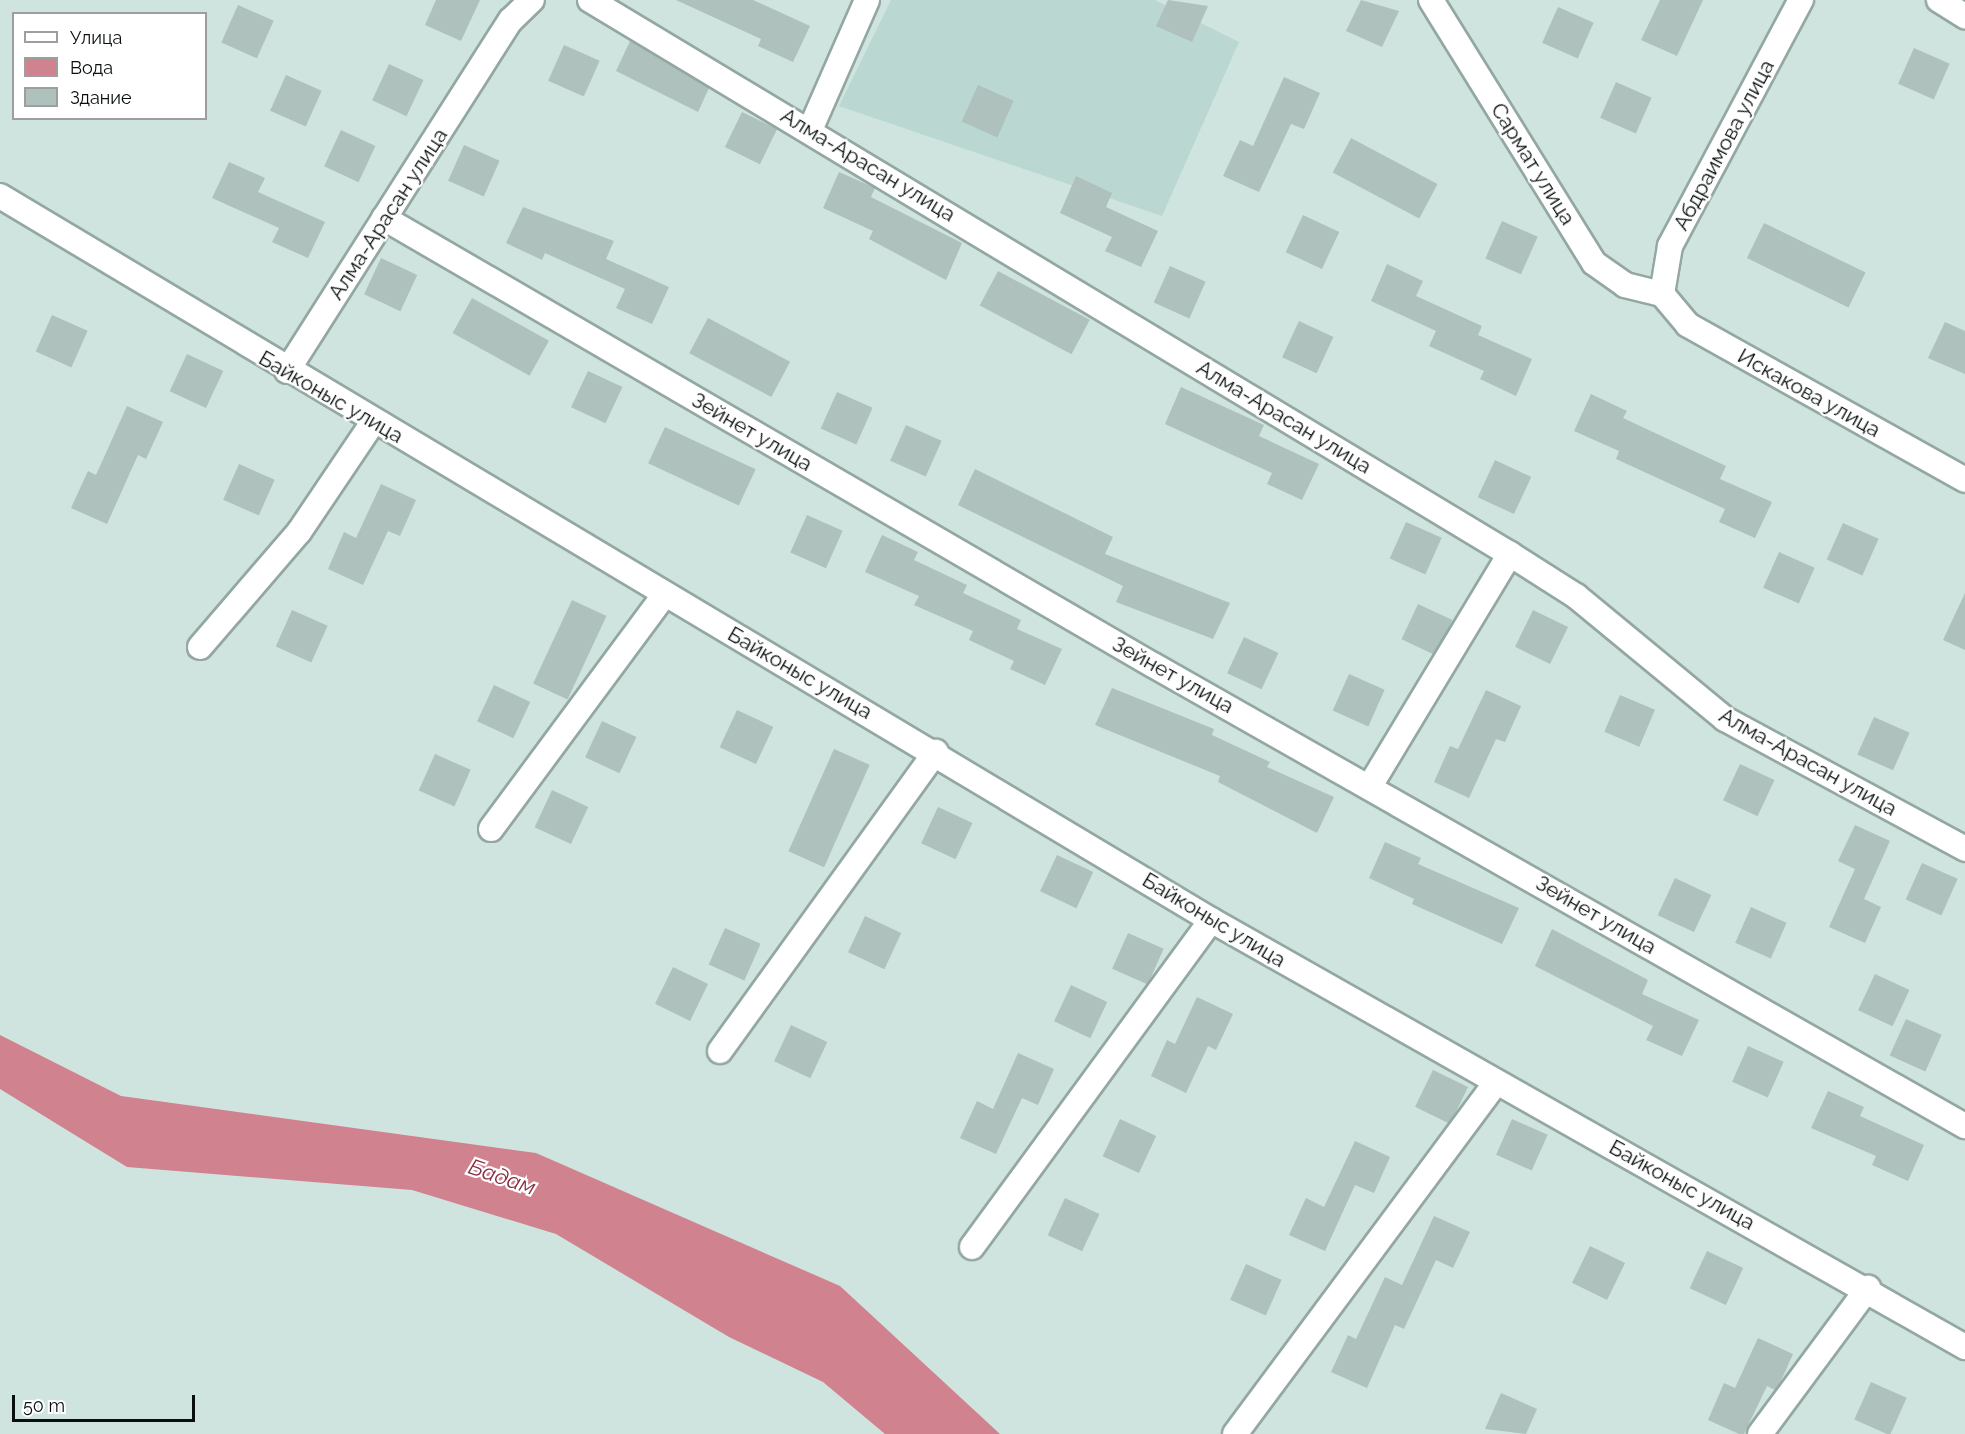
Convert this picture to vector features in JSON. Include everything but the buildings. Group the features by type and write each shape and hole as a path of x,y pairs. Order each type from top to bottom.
{"street":[{"name":"Алма-Арасан улица","path":"287,371 511,20 532,0"},
{"name":"Алма-Арасан улица","path":"590,0 810,129 1510,554 1576,596 1725,719 1965,849"},
{"path":"810,129 867,0"},
{"name":"Сармат улица","path":"1431,0 1594,263 1625,285 1662,294"},
{"name":"Абдраимова улица","path":"1662,294 1670,246 1801,0"},
{"path":"1939,0 1965,15"},
{"name":"Байконыс улица","path":"0,196 287,371 936,752 1211,920 1496,1082 1868,1288 1965,1347"},
{"name":"Зейнет улица","path":"384,218 1965,1126"},
{"name":"Искакова улица","path":"1662,294 1688,325 1965,480"},
{"path":"200,647 299,532 374,421"},
{"path":"1370,786 1510,554"},
{"path":"491,829 665,594"},
{"path":"720,1051 936,752"},
{"path":"972,1247 1211,920"},
{"path":"1235,1434 1496,1082"},
{"path":"1760,1434 1868,1288"}],"shaded area":[{"path":"891,0 1155,0 1239,42 1162,216 839,106"}],"water":[{"name":"Бадам","path":"0,1035 121,1096 536,1153 840,1286 1000,1434 885,1434 823,1382 729,1337 556,1234 412,1190 127,1167 0,1089"}]}
